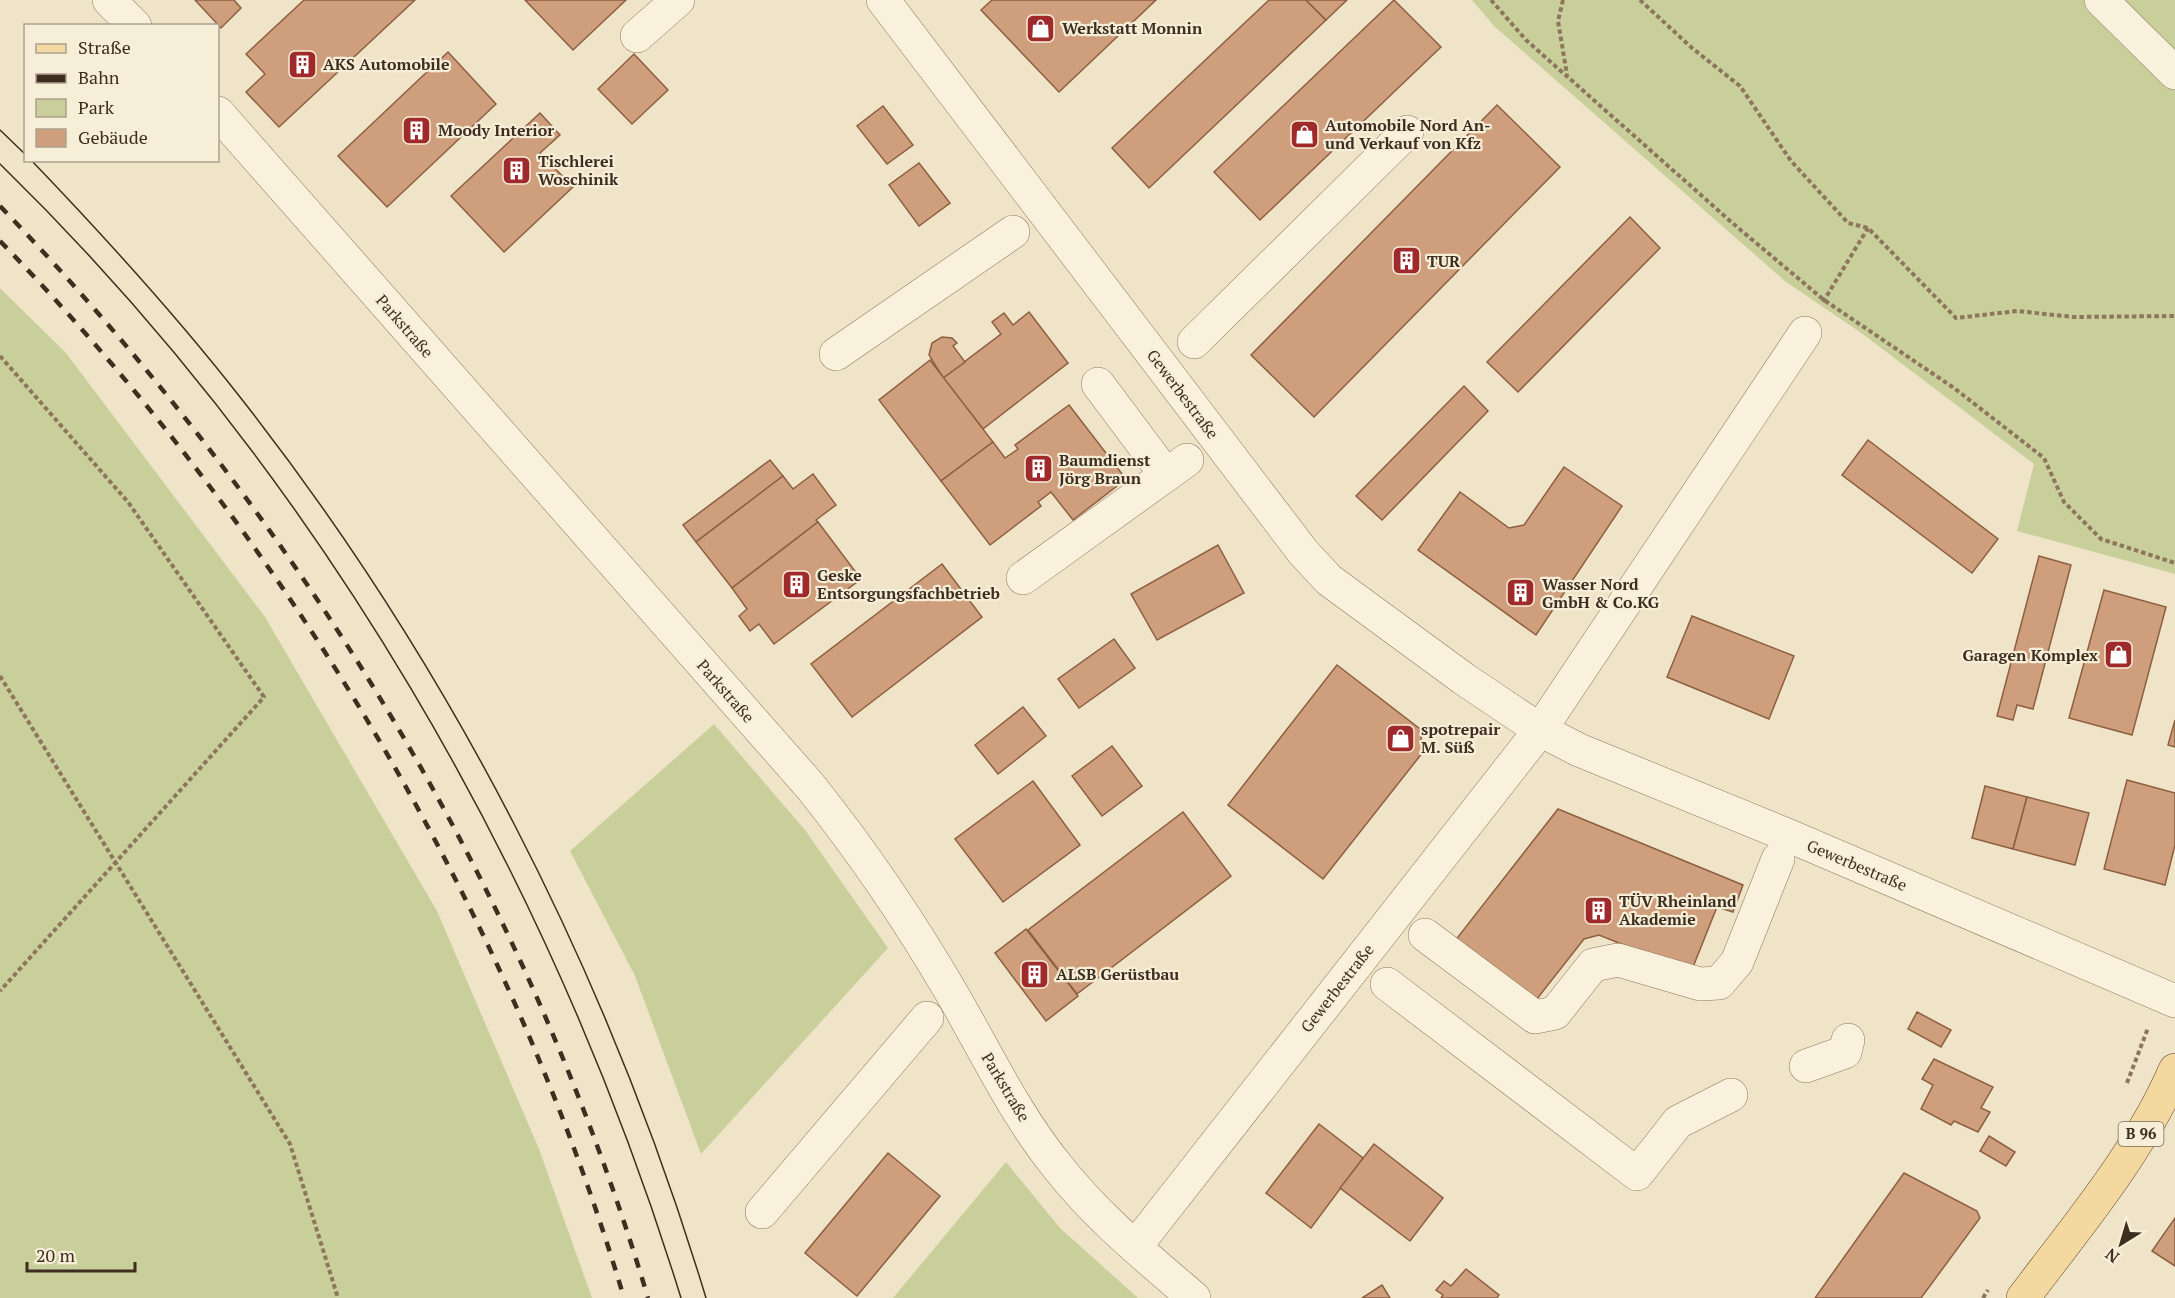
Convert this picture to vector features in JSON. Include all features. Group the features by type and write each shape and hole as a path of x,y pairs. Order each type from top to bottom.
{"main road":[{"name":"B 96","path":"2024,1298 2101,1194 2158,1109 2175,1070"}],"street":[{"path":"109,0 133,24"},
{"path":"638,36 678,0"},
{"name":"Gewerbestraße","path":"883,0 1310,560 1352,597 1464,679 1540,730 1579,750 1787,835 2168,999"},
{"path":"2101,0 2175,73"},
{"name":"Parkstraße","path":"219,114 830,811 909,923 1009,1095 1050,1158 1085,1200 1194,1298"},
{"path":"1194,342 1407,132"},
{"path":"836,354 1013,232"},
{"name":"Gewerbestraße","path":"1135,1247 1540,730 1805,333"},
{"path":"1023,578 1177,467 1098,384"},
{"path":"1425,935 1534,1017 1555,1013 1593,965 1618,960 1700,984 1719,983 1737,962 1778,859"},
{"path":"1387,984 1638,1174 1678,1122 1731,1095"},
{"path":"762,1212 927,1018"},
{"path":"1806,1066 1845,1052 1848,1040"}],"path":[{"path":"1491,0 1526,40 1737,227 1824,300 1954,388 2044,458 2064,502 2101,539 2175,563"},
{"path":"1563,0 1558,21 1567,75"},
{"path":"1640,0 1692,48 1740,86 1791,161 1848,223 1868,228 1956,318 2017,311 2073,317 2175,316"},
{"path":"1805,333 1868,228"},
{"path":"0,356 128,502 264,697 0,992"},
{"path":"0,675 290,1144 338,1298"},
{"path":"2123,1093 2168,999"}],"green space":[{"path":"1472,0 2175,0 2175,574 2017,531 2034,464 1860,332 1786,282 1494,26"},
{"path":"0,288 66,353 265,617 437,911 539,1149 592,1298 0,1298"},
{"path":"714,724 805,830 888,948 701,1154 635,976 570,851"},
{"path":"1006,1162 1060,1228 1138,1298 893,1298"}],"building":[{"path":"195,0 234,0 241,8 221,28"},
{"name":"AKS Automobile","path":"304,0 415,0 279,127 246,92 265,74 246,54"},
{"path":"525,0 626,0 573,50"},
{"path":"992,0 1156,0 1059,92 981,10"},
{"path":"1269,0 1306,0 1326,20 1149,188 1112,148"},
{"path":"1306,0 1347,0 1326,20"},
{"path":"1394,0 1441,47 1260,220 1214,172"},
{"name":"Moody Interior","path":"448,52 496,104 387,207 338,156"},
{"path":"634,54 668,90 632,124 598,89"},
{"name":"TUR","path":"1497,105 1560,167 1314,417 1251,355"},
{"path":"883,106 913,145 887,164 857,126"},
{"name":"Tischlerei Woschinik","path":"540,113 560,135 540,153 573,187 504,252 451,196"},
{"path":"919,163 950,203 919,226 889,185"},
{"path":"1630,217 1660,248 1518,392 1487,362"},
{"path":"1029,312 1068,363 983,429 943,378 1001,334 992,322 1004,313 1013,325"},
{"path":"942,337 952,338 957,343 953,346 965,362 943,378 929,355 932,343"},
{"path":"930,360 993,442 941,481 879,400"},
{"path":"1464,386 1488,411 1382,520 1356,496"},
{"name":"Baumdienst Jörg Braun","path":"1069,405 1126,479 1073,520 1051,492 1038,502 1041,506 990,545 941,481 993,442 1005,458 1018,449 1015,445"},
{"path":"1868,440 1998,539 1972,573 1842,475"},
{"path":"770,460 783,476 696,542 683,525"},
{"name":"Wasser Nord GmbH & Co.KG","path":"1564,467 1622,506 1536,635 1418,550 1460,492 1509,528 1524,525"},
{"path":"813,474 836,505 816,520 818,522 732,588 696,542 783,476 793,489"},
{"name":"Geske Entsorgungsfachbetrieb","path":"818,522 861,579 774,644 759,624 750,631 739,616 747,609 732,588"},
{"path":"1218,545 1244,593 1157,640 1131,594"},
{"path":"2039,556 2071,565 2033,709 2017,705 2013,720 1997,716"},
{"path":"942,564 982,617 852,717 811,664"},
{"path":"2104,590 2166,607 2132,735 2069,718"},
{"path":"1692,616 1794,656 1769,719 1667,677"},
{"path":"1114,639 1135,668 1079,708 1058,679"},
{"path":"1337,665 1420,729 1423,752 1323,879 1228,805"},
{"path":"1023,707 1046,736 998,774 975,745"},
{"path":"2175,720 2175,747 2168,745"},
{"path":"1112,746 1142,786 1102,816 1072,776"},
{"path":"2127,780 2175,793 2175,845 2165,885 2104,869"},
{"path":"1033,781 1080,845 1003,902 955,839"},
{"path":"1985,786 2027,797 2013,849 1972,838"},
{"path":"2027,797 2089,813 2075,865 2013,849"},
{"name":"TÜV Rheinland Akademie","path":"1558,809 1743,885 1733,912 1717,907 1691,972 1599,935 1584,939 1533,1004 1454,942"},
{"path":"1183,812 1231,876 1077,994 1028,930"},
{"name":"ALSB Gerüstbau","path":"1026,929 1078,996 1046,1021 995,953"},
{"path":"1917,1012 1951,1030 1941,1047 1908,1029"},
{"path":"1934,1059 1993,1087 1981,1108 1990,1112 1978,1132 1954,1121 1951,1125 1921,1109 1933,1085 1922,1079"},
{"path":"1319,1124 1363,1158 1311,1228 1266,1193"},
{"path":"1989,1136 2015,1152 2006,1166 1980,1151"},
{"path":"1374,1144 1443,1198 1410,1241 1340,1188"},
{"path":"888,1153 940,1196 857,1296 805,1253"},
{"path":"1904,1173 1977,1211 1980,1218 1921,1298 1815,1298"},
{"path":"2175,1218 2175,1266 2152,1251"},
{"path":"1466,1269 1499,1295 1497,1298 1441,1298 1443,1295 1436,1290 1444,1281 1451,1286"},
{"path":"1382,1285 1390,1298 1362,1298"}],"tram line":[{"path":"0,130 24,153"},
{"path":"33,162 138,276 240,397 316,499 388,605 454,714 515,826 571,940 621,1058 666,1177 706,1298"},
{"path":"0,164 115,285 223,413 321,548 411,689 492,835 564,986 627,1140 681,1298"}],"railway":[{"path":"0,206 108,325 209,449 303,579 389,713 467,853 537,997 597,1145 648,1298"},
{"path":"0,241 103,354 200,474 291,601 375,733 450,870 518,1010 576,1153 624,1298"}],"place":[{"name":"Werkstatt Monnin","path":"1041,28"},
{"name":"AKS Automobile","path":"302,64"},
{"name":"Moody Interior","path":"417,130"},
{"name":"Automobile Nord An- und Verkauf von Kfz","path":"1304,134"},
{"name":"Tischlerei Woschinik","path":"517,170"},
{"name":"TUR","path":"1406,261"},
{"name":"Baumdienst Jörg Braun","path":"1038,469"},
{"name":"Geske Entsorgungsfachbetrieb","path":"796,584"},
{"name":"Wasser Nord GmbH & Co.KG","path":"1521,593"},
{"name":"Garagen Komplex","path":"2119,655"},
{"name":"spotrepair M. Süß","path":"1400,738"},
{"name":"TÜV Rheinland Akademie","path":"1598,910"},
{"name":"ALSB Gerüstbau","path":"1035,974"}]}
